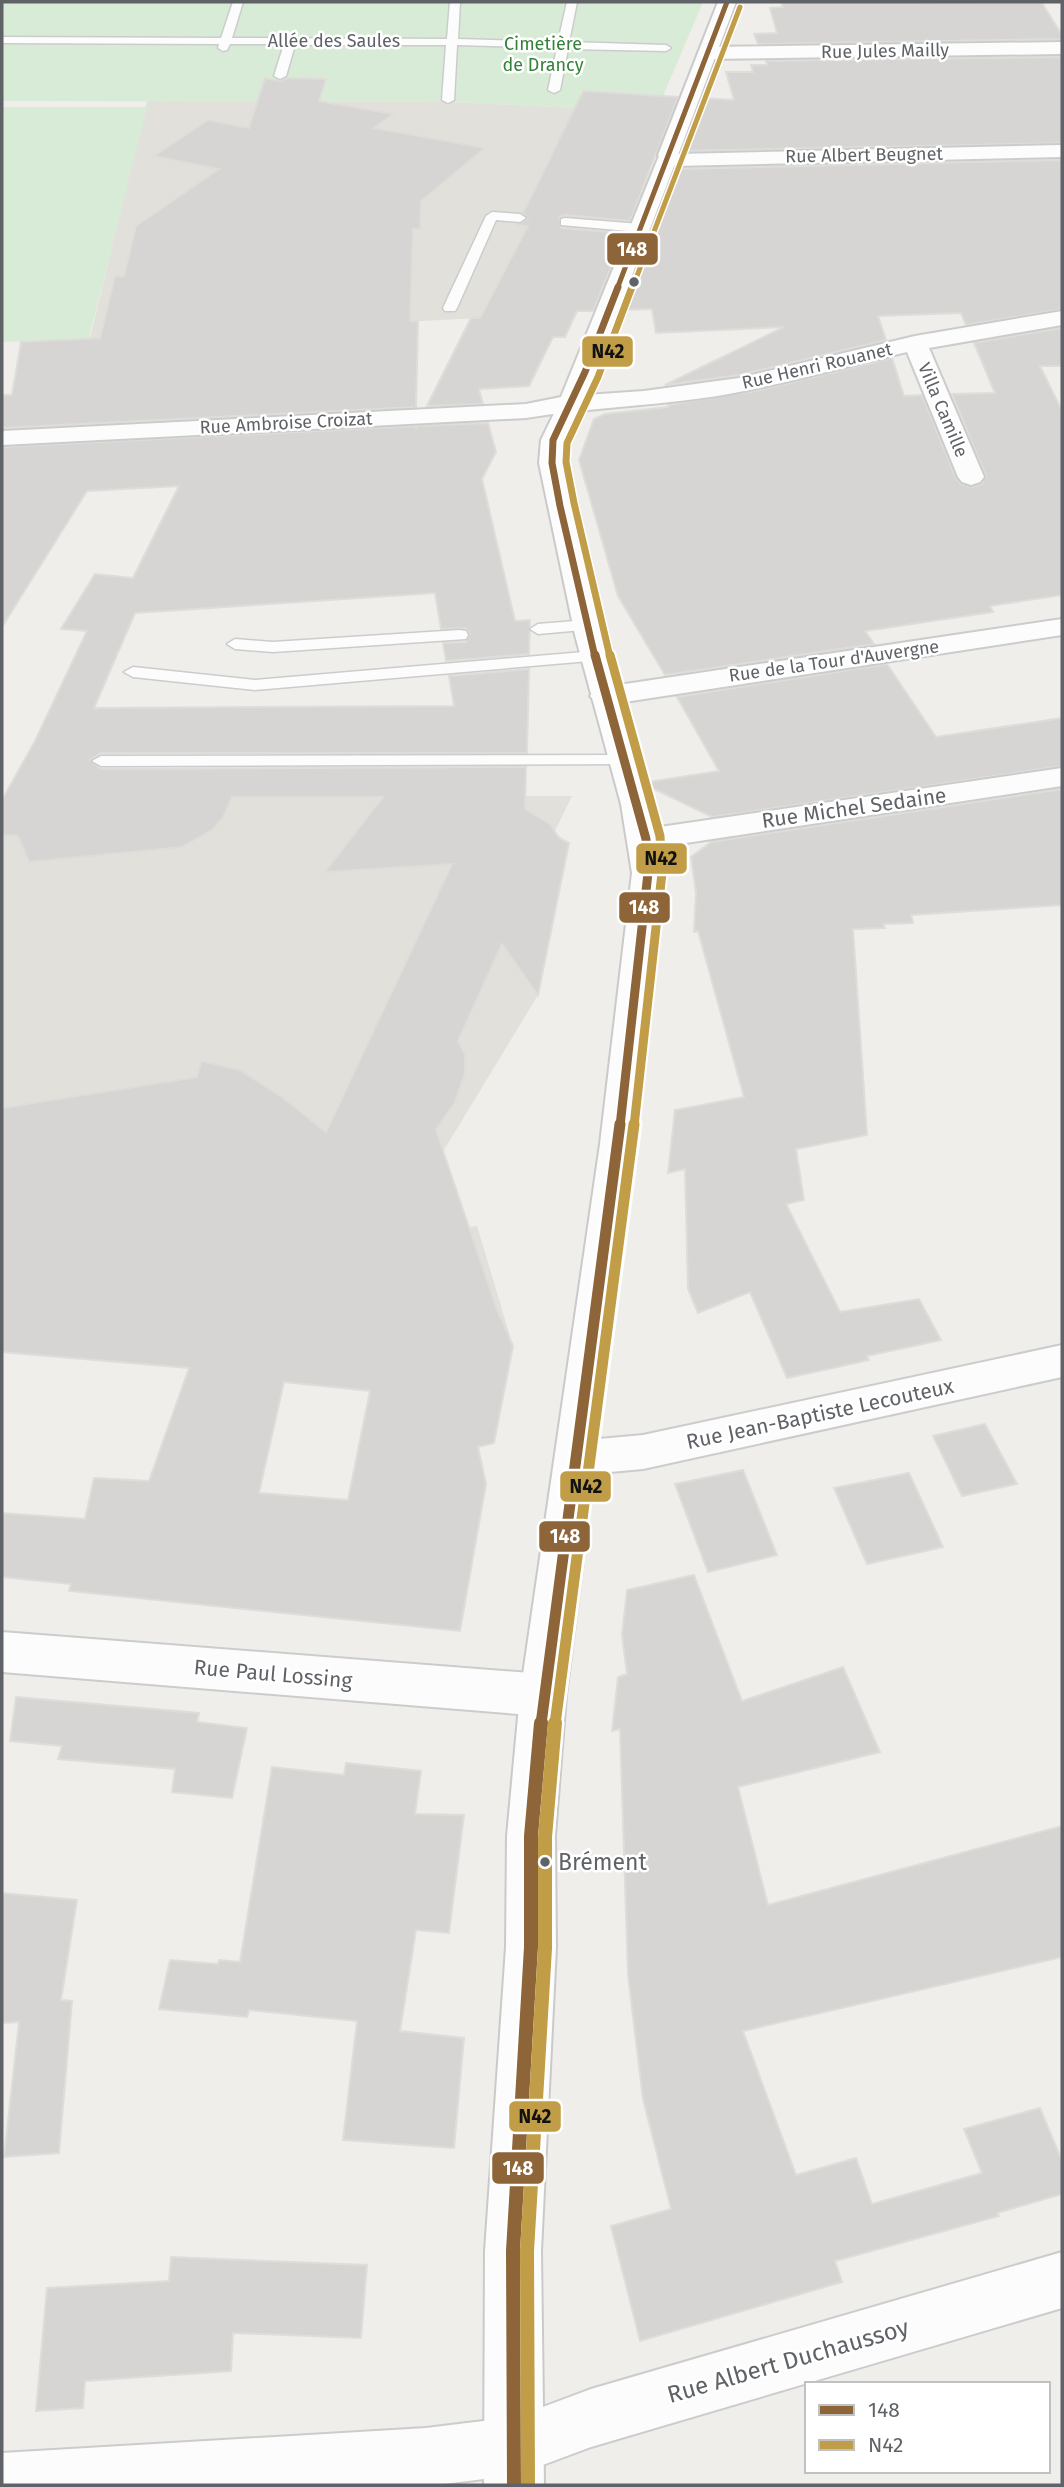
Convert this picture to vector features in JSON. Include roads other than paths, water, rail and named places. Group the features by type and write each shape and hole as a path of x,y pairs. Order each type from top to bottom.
{"street":[{"path":"515,2466 513,2252 531,1947 531,1836 544,1695 618,1144 648,873 646,839 591,641 552,463 553,440 571,403 727,2"},
{"name":"Rue Jules Mailly","path":"707,53 1062,48"},
{"name":"Rue Albert Beugnet","path":"667,158 1062,151"},
{"name":"Rue Henri Rouanet","path":"571,403 644,398 739,385 915,343 1062,318"},
{"name":"Villa Camille","path":"915,343 971,477"},
{"name":"Rue Ambroise Croizat","path":"2,438 526,411 571,403"},
{"name":"Rue de la Tour d'Auvergne","path":"605,696 1062,627"},
{"name":"Rue Michel Sedaine","path":"646,839 1062,777"},
{"name":"Rue Jean-Baptiste Lecouteux","path":"577,1458 643,1452 1062,1361"},
{"name":"Rue Paul Lossing","path":"2,1652 544,1695"},
{"name":"Rue Albert Duchaussoy","path":"2,2483 426,2457 515,2466 591,2418 1062,2280"}],"lane":[{"path":"224,44 238,2"},
{"path":"447,100 455,2"},
{"path":"554,90 572,2"},
{"name":"Allée des Saules","path":"2,40 224,44 292,40 451,41 666,48"},
{"path":"280,76 292,40"},
{"path":"450,308 492,216 520,218"},
{"path":"565,222 640,228"},
{"path":"538,629 591,641"},
{"path":"235,644 273,647 460,635"},
{"path":"133,672 255,685 591,641"},
{"path":"101,761 626,760"}],"place":[{"name":"Brément","path":"545,1862"}],"park label":[{"name":"Cimetière de Drancy","path":"543,54"}]}
